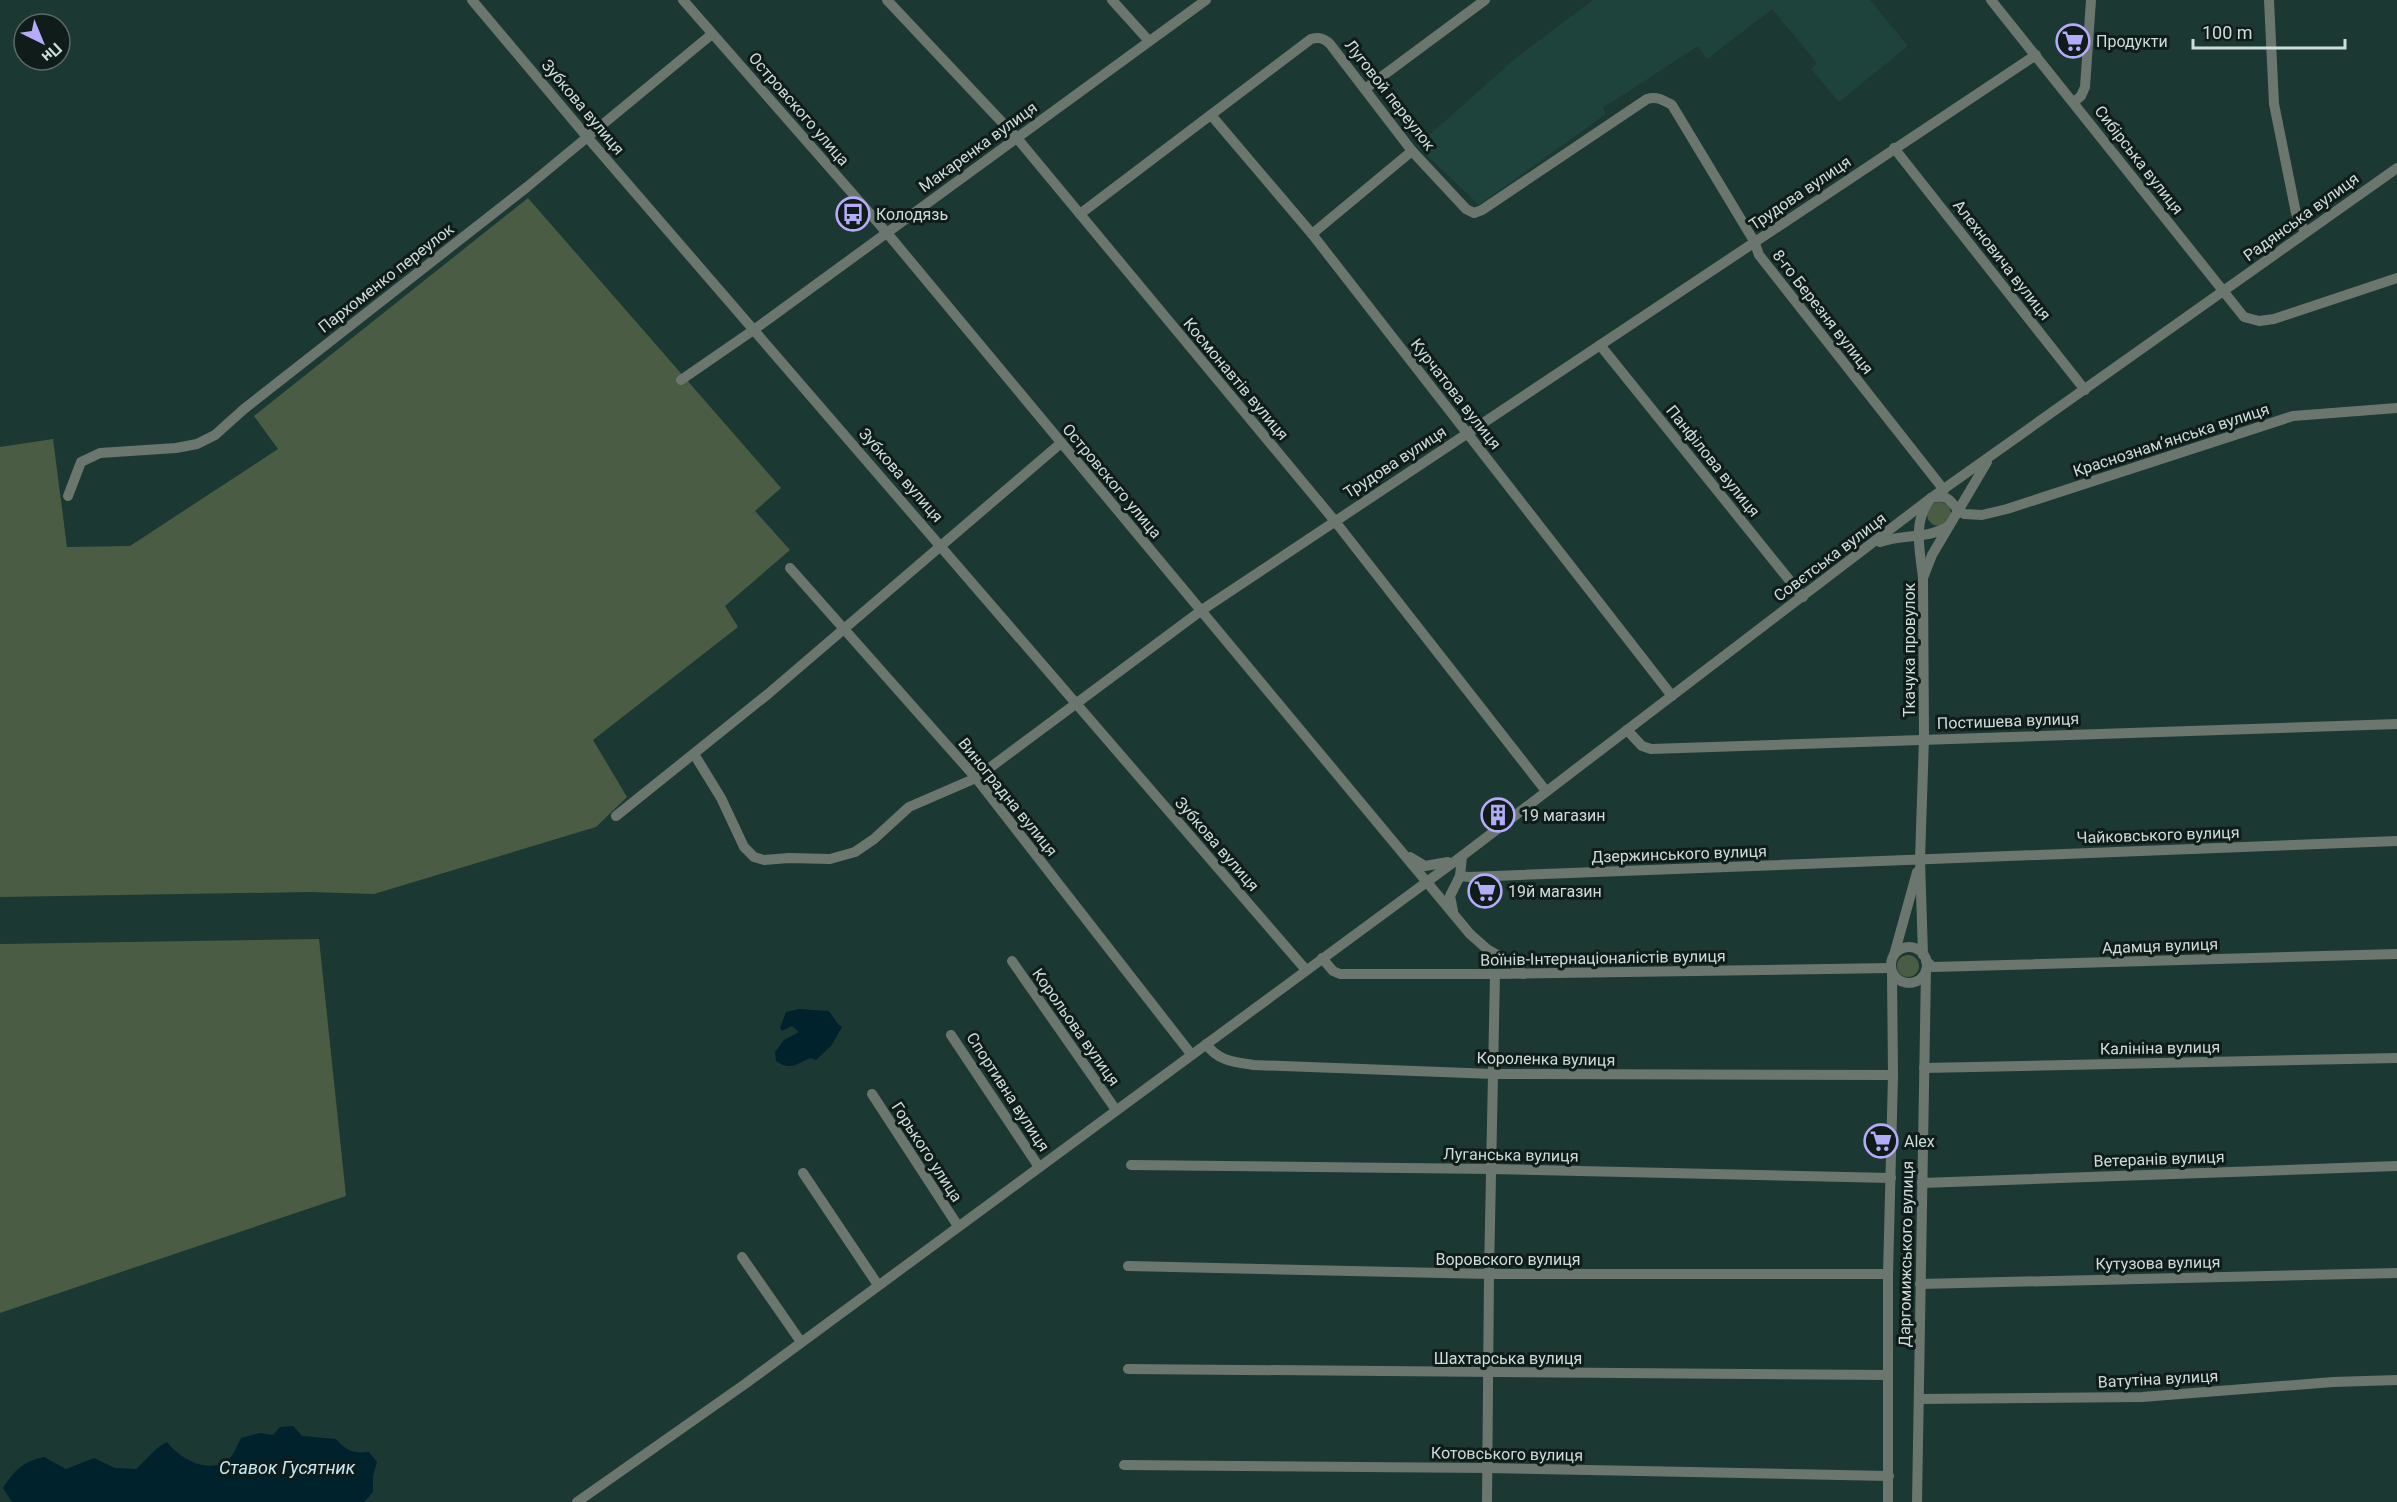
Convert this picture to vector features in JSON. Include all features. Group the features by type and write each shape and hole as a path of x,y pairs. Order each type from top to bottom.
{"street":[{"name":"Зубкова вулиця","path":"472,0 588,138 1306,970"},
{"name":"Островского улица","path":"683,0 887,233 1454,915 1487,949 1515,964 1523,974"},
{"name":"Космонавтів вулиця","path":"886,0 1016,137 1334,520 1546,791"},
{"path":"1112,0 1149,41"},
{"name":"Макаренка вулиця","path":"681,380 755,330 1206,0"},
{"path":"1365,89 1485,0"},
{"path":"1991,0 2074,102"},
{"name":"Сибірська вулиця","path":"2091,0 2085,87 2081,96 2074,102 2244,317 2259,321 2274,319 2397,278"},
{"path":"2269,0 2274,104 2296,213 2306,232"},
{"name":"Пархоменко переулок","path":"68,496 81,462 100,453 176,448 197,444 215,435 253,401 588,138 712,33"},
{"name":"Луговой переулок","path":"1080,214 1316,38 1321,38 1330,44 1412,151 1466,209 1474,213 1482,210 1557,159"},
{"name":"Трудова вулиця","path":"694,754 721,798 744,847 754,857 764,860 830,859 855,852 874,839 909,807 976,778 1202,610 1334,520 2036,55"},
{"name":"8-го Березня вулиця","path":"1557,159 1647,99 1661,99 1672,105 1754,241 1759,255 1944,490"},
{"name":"Курчатова вулиця","path":"1211,115 1312,234 1672,696"},
{"name":"Алехновича вулиця","path":"1894,148 2085,390"},
{"path":"1312,234 1412,151"},
{"name":"Радянська вулиця","path":"2223,292 2397,168"},
{"name":"Совєтська вулиця","path":"577,1502 801,1342 1462,856 1931,498 2223,292"},
{"name":"Панфілова вулиця","path":"1600,345 1803,597"},
{"name":"Краснознамʼянська вулиця","path":"1959,511 1964,514 1982,515 2007,508 2293,416 2397,408"},
{"path":"616,816 845,630 1062,443"},
{"name":"Ткачука провулок","path":"1920,860 1924,738 1923,578 1932,555 1990,458"},
{"path":"1923,578 1919,535 1921,514 1931,498 1940,496 1947,498 1959,511"},
{"path":"1872,545 1898,537 1941,532 1950,526"},
{"name":"Виноградна вулиця","path":"790,568 976,778 1191,1054"},
{"name":"Постишева вулиця","path":"1627,730 1635,741 1651,748 2397,724"},
{"name":"Чайковського вулиця","path":"1920,860 2397,841"},
{"path":"1400,849 1414,861 1425,866 1436,865 1462,856 1460,876 1449,896 1454,915"},
{"path":"1894,956 1897,951 1908,947 1914,948 1925,962 1920,979 1910,983 1900,981 1892,970 1894,956 1920,860"},
{"name":"Дзержинського вулиця","path":"1460,876 1920,860"},
{"name":"Даргомижського вулиця","path":"1917,1502 1925,962 1920,860"},
{"name":"Адамця вулиця","path":"1925,962 1933,967 2397,954"},
{"name":"Воїнів-Інтернаціоналістів вулиця","path":"1322,958 1340,974 1892,970"},
{"name":"Корольова вулиця","path":"1012,961 1116,1110"},
{"name":"Даргомижського вулиця","path":"1888,1502 1892,970"},
{"path":"1487,1502 1495,974"},
{"name":"Спортивна вулиця","path":"951,1035 1039,1167"},
{"name":"Короленка вулиця","path":"1206,1044 1213,1053 1226,1061 1254,1065 1494,1074 1893,1075"},
{"name":"Калініна вулиця","path":"1924,1068 2397,1058"},
{"name":"Горького улица","path":"872,1094 958,1226"},
{"name":"Луганська вулиця","path":"1131,1165 1491,1169 1891,1178"},
{"name":"Ветеранів вулиця","path":"1923,1184 2397,1166"},
{"path":"803,1173 878,1285"},
{"path":"742,1257 801,1342"},
{"name":"Воровского вулиця","path":"1128,1266 1489,1274 1888,1274"},
{"name":"Кутузова вулиця","path":"1920,1284 2397,1273"},
{"name":"Шахтарська вулиця","path":"1128,1369 1888,1375"},
{"name":"Ватутіна вулиця","path":"1919,1399 2142,1397 2333,1382 2397,1380"},
{"name":"Котовського вулиця","path":"1124,1465 1488,1468 1889,1476"}],"shaded area":[{"path":"1593,0 1870,0 1908,46 1839,102 1811,69 1817,63 1772,9 1707,59 1698,46 1603,108 1606,114 1479,205 1417,146 1517,57"}],"green space":[{"path":"528,198 781,488 755,511 790,550 725,606 738,627 593,740 627,797 596,827 374,894 310,892 0,897 0,447 53,439 67,547 130,546 278,449 254,416"},
{"path":"1939,502 1944,503 1950,509 1950,519 1944,525 1939,526 1934,525 1928,519 1927,514 1928,509 1934,503"},
{"path":"319,939 346,1196 0,1313 0,944"},
{"path":"1908,955 1916,958 1919,966 1916,974 1908,977 1900,974 1897,966 1900,958"}],"water":[{"path":"799,1009 829,1011 842,1027 831,1046 816,1060 810,1058 793,1066 785,1066 776,1061 775,1052 784,1040 799,1032 792,1026 782,1031 780,1028 786,1012"},
{"name":"Ставок Гусятник","path":"293,1426 302,1436 336,1439 350,1450 369,1452 377,1462 373,1476 373,1492 364,1502 12,1502 3,1488 20,1468 36,1459 44,1457 66,1469 94,1458 115,1468 136,1469 167,1442 187,1459 213,1466 229,1459 241,1438 260,1433 273,1435 280,1427"}],"place":[{"name":"Продукти","path":"2073,41"},
{"name":"Колодязь","path":"853,214"},
{"name":"19 магазин","path":"1498,815"},
{"name":"19й магазин","path":"1485,891"},
{"name":"Alex","path":"1881,1141"}]}
